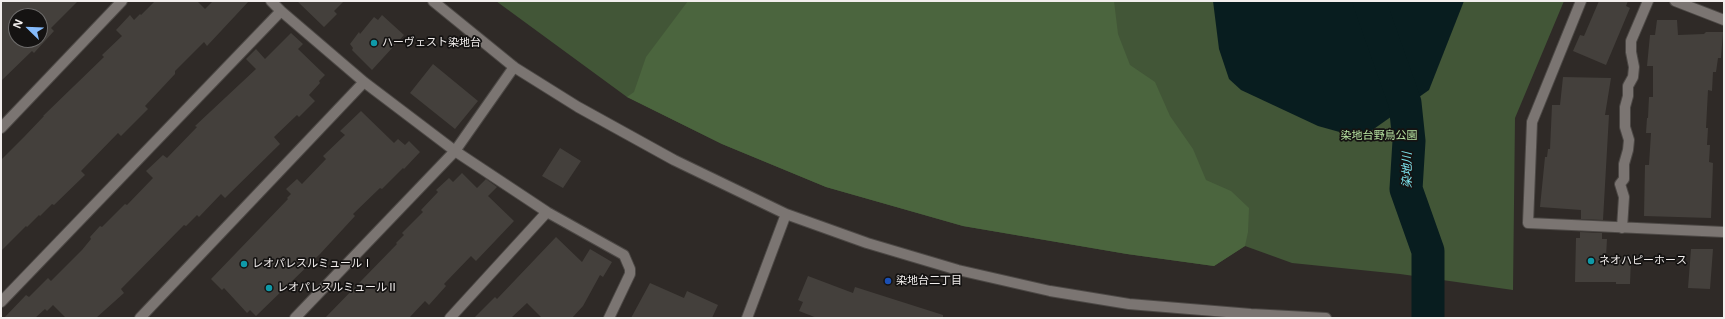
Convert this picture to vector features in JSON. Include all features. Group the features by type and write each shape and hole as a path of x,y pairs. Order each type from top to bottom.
{"street":[{"path":"1,128 122,1"},
{"path":"271,1 364,82 455,151 546,212 624,255 630,269 630,274 609,318"},
{"path":"433,1 514,66 578,107 674,160 786,214 867,243 958,270 1050,290 1129,304 1251,316 1326,318"},
{"path":"1581,1 1532,122 1528,223 1724,232"},
{"path":"1622,228 1624,197 1620,184 1624,179 1624,164 1629,140 1625,127 1625,107 1628,96 1628,86 1634,67 1631,52 1631,41 1648,1"},
{"path":"1675,1 1724,20"},
{"path":"1,302 281,11"},
{"path":"295,318 455,151 514,66"},
{"path":"140,318 364,82"},
{"path":"450,318 546,212"},
{"path":"747,318 786,214"}],"green space":[{"name":"染地台野鳥公園","path":"496,1 1564,1 1515,118 1513,290 1400,274 1292,263 1245,246 1214,266 1127,254 963,226 826,187 722,144 627,97"},
{"path":"688,1 1114,1 1118,34 1130,65 1155,82 1170,116 1193,149 1206,180 1231,191 1249,208 1248,232 1245,246 1214,266 1127,254 963,226 826,187 722,144 627,97 634,92 646,57"}],"water":[{"path":"1213,1 1464,1 1429,90 1361,138 1318,126 1241,90 1229,79 1219,49"}],"building":[{"path":"1,1 78,1 51,28 54,31 48,38 48,8 8,8 8,48 39,48 34,53 32,51 1,81"},
{"path":"155,1 197,1 205,9 213,1 249,1 207,46 204,42 175,71 175,74 145,106 148,109 121,136 118,133 81,171 85,175 54,205 52,204 27,227 26,226 1,251 1,160 43,116 104,57 102,55 122,36 116,30 130,15 134,20"},
{"path":"297,1 344,1 334,11 337,14 324,27"},
{"path":"1599,1 1628,1 1626,6 1630,8 1606,65 1573,51 1580,35 1584,36"},
{"name":"ハーヴェスト染地台","path":"382,15 404,35 372,70 352,50 353,48 350,44 359,32 360,34 374,17 378,20"},
{"path":"1657,20 1677,20 1678,35 1723,32 1721,58 1718,58 1716,72 1713,72 1712,91 1708,90 1706,128 1708,128 1707,145 1710,145 1709,162 1713,163 1711,218 1644,216 1645,165 1649,165 1651,133 1646,133 1647,118 1649,97 1653,97 1653,66 1647,66 1650,35 1655,35"},
{"path":"291,33 303,44 298,49 325,75 309,95 315,101 299,117 297,115 274,137 280,144 225,198 221,194 199,217 197,215 186,226 184,225 121,289 124,293 96,318 66,318 53,305 47,311 45,309 35,318 4,318 26,295 29,297 48,278 51,281 82,250 91,239 90,237 100,226 102,227 125,204 127,205 153,178 146,171 163,155 167,158 197,127 195,126 256,69 246,59 256,49 265,59"},
{"path":"433,64 478,101 455,129 410,93"},
{"path":"1563,77 1611,78 1605,115 1609,115 1603,220 1581,219 1581,210 1540,207 1545,157 1547,157 1548,149 1550,149 1552,105 1560,105"},
{"path":"361,111 394,143 398,139 405,145 409,141 420,152 404,169 403,168 382,189 380,188 353,214 355,216 320,254 256,316 250,310 247,313 224,288 222,290 211,279 288,199 287,198 291,194 286,189 297,179 302,184 326,159 323,156 345,135 340,131"},
{"path":"560,148 581,161 563,188 542,176"},
{"path":"462,173 477,188 486,179 497,187 488,196 514,221 476,261 471,256 444,284 446,286 429,305 425,301 409,318 325,318 397,244 396,243 404,235 402,233 423,212 421,210 438,192 436,190 449,178 453,182"},
{"name":"ネオハピーホース","path":"1580,232 1602,233 1602,239 1607,239 1606,257 1631,258 1630,284 1616,284 1616,282 1575,282 1576,238 1580,238"},
{"path":"556,237 582,262 590,249 612,262 603,277 600,275 583,306 572,318 542,318 527,303 511,318 474,318 495,297 497,299"},
{"path":"1691,249 1713,249 1710,289 1688,288"},
{"path":"808,276 853,293 855,287 943,315 943,318 817,318 799,311 803,302 798,300"},
{"path":"650,283 684,298 687,291 718,305 712,318 631,318"}],"waterway":[{"name":"染地川","path":"1369,1 1405,103 1409,141 1406,189 1428,251 1428,318"}],"place":[{"name":"ハーヴェスト染地台","path":"374,43"},
{"name":"ネオハピーホース","path":"1591,261"},
{"name":"レオパレスルミュールⅠ","path":"244,264"},
{"name":"染地台二丁目","path":"888,281"},
{"name":"レオパレスルミュールⅡ","path":"269,288"}]}
